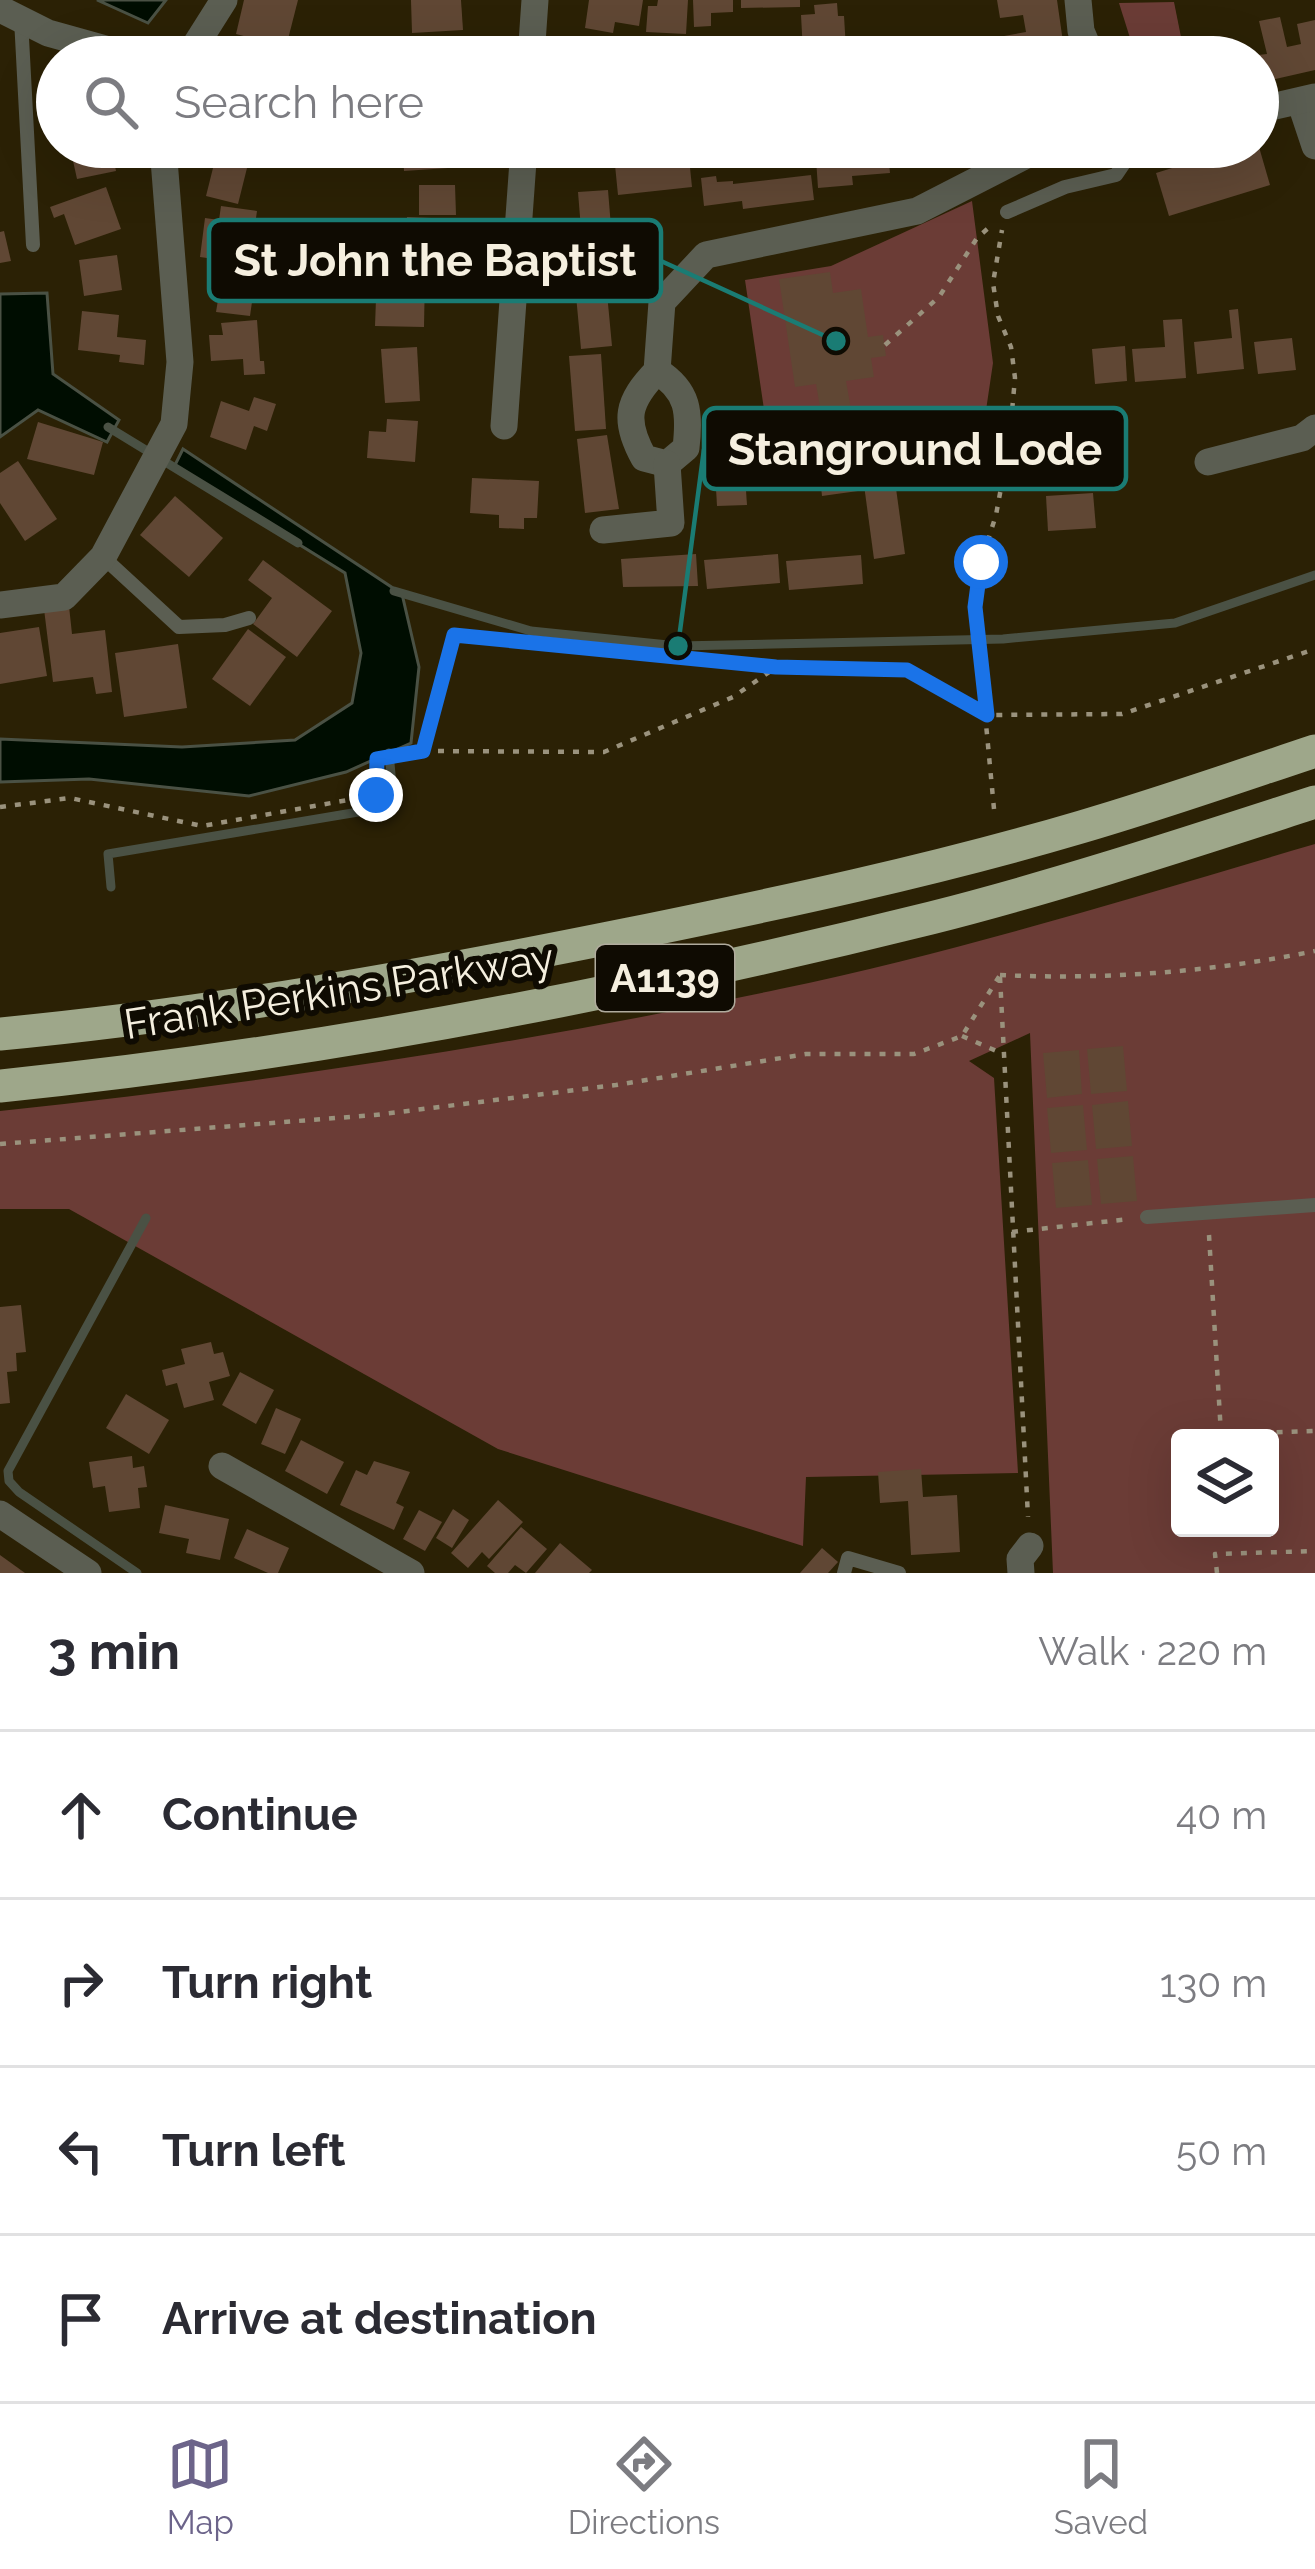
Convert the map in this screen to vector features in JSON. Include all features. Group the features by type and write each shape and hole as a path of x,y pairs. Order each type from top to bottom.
{"highway":[{"name":"Frank Perkins Parkway","path":"0,1034 199,1010 461,968 769,905 917,872 1082,827 1315,752"},
{"name":"Frank Perkins Parkway","path":"0,1086 232,1060 472,1020 933,917 1095,872 1315,802"}],"street":[{"path":"201,36 224,0"},
{"path":"532,36 535,0"},
{"path":"1078,0 1083,36"},
{"path":"10,14 59,36"},
{"path":"1308,99 1315,146"},
{"path":"0,604 64,597 103,557 174,424 180,362 166,168"},
{"path":"504,426 522,168"},
{"path":"668,464 644,458 630,432 635,394 657,371 662,302 706,256 916,211 1001,168"},
{"path":"657,371 674,382 690,415 686,448 668,464"},
{"path":"1208,462 1302,438 1315,428"},
{"path":"603,530 671,523 668,464"},
{"path":"222,1466 411,1573"},
{"path":"0,1514 88,1573"}],"lane":[{"path":"10,14 33,245"},
{"path":"1006,212 1065,187 1116,175 1121,168"},
{"path":"103,557 179,627 225,625 249,618"},
{"path":"1147,1217 1315,1204"},
{"path":"844,1573 848,1558 899,1573"}],"path":[{"path":"885,345 939,297 976,238 1006,212"},
{"path":"994,809 975,607 981,562 996,515 1015,378 1012,347 998,316 993,283 1006,212"},
{"path":"423,751 454,635 776,667 907,670 987,715 1122,714 1315,649"},
{"path":"0,807 70,798 202,826 376,795 377,759 423,751 604,752 733,697 776,667"},
{"path":"1000,975 1070,979 1148,974 1315,951"},
{"path":"0,1144 375,1115 616,1085 806,1054 914,1054 962,1036 1000,975"},
{"path":"1000,975 1025,1560"},
{"path":"962,1036 1001,1054"},
{"path":"1208,1212 1221,1434 1315,1431"},
{"path":"1012,1232 1147,1217"},
{"path":"1217,1573 1215,1553 1315,1551"}],"shaded area":[{"path":"97,0 166,0 148,23"},
{"path":"1174,2 1181,36 1129,36 1119,3"},
{"path":"972,201 993,363 981,444 918,448 766,423 745,280 831,266"},
{"path":"47,293 53,374 119,420 107,442 38,410 0,437 0,294"},
{"path":"183,449 402,594 419,667 411,743 346,772 249,796 89,779 0,782 0,739 182,747 295,740 352,703 361,653 345,573 174,467"},
{"path":"1315,844 1315,1573 1053,1573 1030,1033 969,1061 994,1078 1018,1473 806,1477 803,1546 498,1449 69,1209 0,1209 0,1111 392,1060 586,1027 780,989 1049,922"}],"building":[{"path":"244,0 298,0 289,36 236,34"},
{"path":"411,0 461,0 463,30 412,33"},
{"path":"589,0 643,0 639,26 615,22 613,33 585,28"},
{"path":"658,0 688,0 686,34 646,32 648,6 657,6"},
{"path":"693,0 733,0 733,12 711,13 711,26 694,27"},
{"path":"741,0 800,0 800,7 741,8"},
{"path":"997,0 1057,0 1062,36 1004,36 1026,32 1023,15 1000,18"},
{"path":"837,3 838,16 844,16 845,36 802,36 801,15 815,14 814,5"},
{"path":"1280,17 1287,47 1301,44 1297,24 1315,20 1315,70 1279,78 1279,36 1263,36 1259,21"},
{"path":"75,168 115,168 116,171 77,179"},
{"path":"213,168 247,168 238,204 206,196"},
{"path":"615,168 690,168 692,187 618,195"},
{"path":"817,168 890,168 890,173 852,176 853,185 818,188"},
{"path":"1172,168 1265,168 1270,185 1169,216 1156,173"},
{"path":"811,175 814,200 743,209 742,201 704,206 701,178 716,176 717,182 733,184"},
{"path":"419,185 455,185 456,215 419,215"},
{"path":"106,187 121,229 75,245 64,214 54,218 50,207"},
{"path":"608,190 614,264 584,266 578,192"},
{"path":"221,206 257,211 252,246 265,248 263,266 200,257 205,218 219,220"},
{"path":"407,217 456,219 454,261 405,259"},
{"path":"4,231 11,261 0,263 0,232"},
{"path":"117,255 122,290 84,296 79,260"},
{"path":"377,272 425,273 424,327 375,326"},
{"path":"605,272 612,346 581,349 574,274"},
{"path":"830,272 833,293 861,289 868,337 883,335 886,356 871,358 874,377 846,381 851,409 821,413 816,384 795,387 779,279"},
{"path":"222,276 255,281 250,316 216,312"},
{"path":"1238,309 1244,369 1197,374 1194,342 1232,338 1229,310"},
{"path":"82,311 119,315 117,337 146,340 144,365 119,362 120,355 78,350"},
{"path":"1182,319 1186,378 1135,382 1132,349 1165,347 1163,320"},
{"path":"257,320 265,374 244,375 243,359 211,361 209,335 223,335 221,323"},
{"path":"1292,338 1296,370 1258,374 1254,342"},
{"path":"1125,346 1127,381 1095,384 1092,349"},
{"path":"417,347 420,401 385,403 381,349"},
{"path":"601,354 606,429 575,431 569,356"},
{"path":"254,397 276,404 267,431 254,426 246,450 210,437 221,401 249,411"},
{"path":"1087,406 1093,474 1047,475 1045,455 1053,455 1049,409"},
{"path":"387,419 418,421 415,462 367,458 369,431 386,432"},
{"path":"38,422 103,442 94,475 27,459"},
{"path":"742,433 747,505 717,506 713,435"},
{"path":"607,435 619,509 585,513 577,439"},
{"path":"814,460 817,488 783,491 781,463"},
{"path":"18,461 57,519 25,541 0,503 0,473"},
{"path":"854,463 858,491 822,496 819,468"},
{"path":"472,478 539,481 537,518 524,518 524,529 499,528 499,515 470,513"},
{"path":"895,481 905,554 874,559 864,485"},
{"path":"1093,493 1096,528 1048,531 1046,496"},
{"path":"175,496 223,538 189,577 140,535"},
{"path":"696,554 698,586 623,587 621,559"},
{"path":"778,554 780,583 707,589 704,560"},
{"path":"861,555 863,584 789,590 786,561"},
{"path":"263,560 332,611 297,657 253,624 272,598 248,580"},
{"path":"69,606 72,634 105,630 112,692 96,694 93,677 53,682 44,609"},
{"path":"39,627 47,676 0,684 0,633"},
{"path":"248,629 286,657 250,706 212,679"},
{"path":"178,644 187,708 124,717 115,653"},
{"path":"1123,1046 1127,1091 1091,1094 1087,1049"},
{"path":"1079,1050 1082,1094 1047,1098 1043,1053"},
{"path":"1128,1101 1132,1146 1096,1149 1092,1105"},
{"path":"1083,1105 1087,1150 1051,1153 1047,1108"},
{"path":"1133,1156 1137,1201 1101,1204 1097,1159"},
{"path":"1088,1160 1092,1205 1056,1208 1052,1163"},
{"path":"21,1305 26,1352 16,1353 17,1371 7,1372 10,1403 0,1404 0,1307"},
{"path":"211,1342 214,1354 223,1352 230,1376 209,1382 214,1400 184,1408 177,1383 166,1386 162,1370 185,1364 181,1349"},
{"path":"240,1372 274,1390 256,1424 222,1405"},
{"path":"126,1394 169,1420 149,1454 106,1428"},
{"path":"276,1408 301,1419 285,1454 261,1444"},
{"path":"301,1440 344,1462 327,1494 285,1471"},
{"path":"132,1456 133,1468 144,1466 147,1487 138,1488 140,1508 109,1512 105,1486 93,1488 89,1462"},
{"path":"374,1461 410,1472 396,1503 404,1507 394,1530 340,1505 356,1470 367,1475"},
{"path":"921,1469 923,1497 957,1495 960,1552 911,1555 908,1501 880,1503 878,1472"},
{"path":"498,1500 523,1522 489,1559 482,1552 468,1568 451,1553"},
{"path":"165,1505 229,1519 220,1560 186,1553 189,1539 159,1533"},
{"path":"453,1509 469,1520 452,1548 436,1538"},
{"path":"419,1510 442,1522 425,1551 403,1539"},
{"path":"521,1527 547,1549 526,1573 515,1565 508,1573 495,1573 487,1566"},
{"path":"247,1529 289,1548 278,1573 234,1558"},
{"path":"560,1543 592,1570 535,1573"},
{"path":"822,1548 838,1562 828,1573 800,1573"},
{"path":"0,1555 25,1573 0,1573"}],"waterway":[{"path":"108,427 298,543"},
{"path":"394,591 531,631 678,646 1003,639 1175,623 1315,575"},
{"path":"111,887 108,854 394,806 389,753"},
{"path":"137,1573 19,1492 9,1481 8,1471 146,1218"}],"place":[{"name":"St John the Baptist","path":"836,341"},
{"name":"Stanground Lode","path":"678,646"}],"route":[{"path":"376,795 377,759 423,751 454,635 776,667 907,670 987,715 975,607 981,562"}]}
